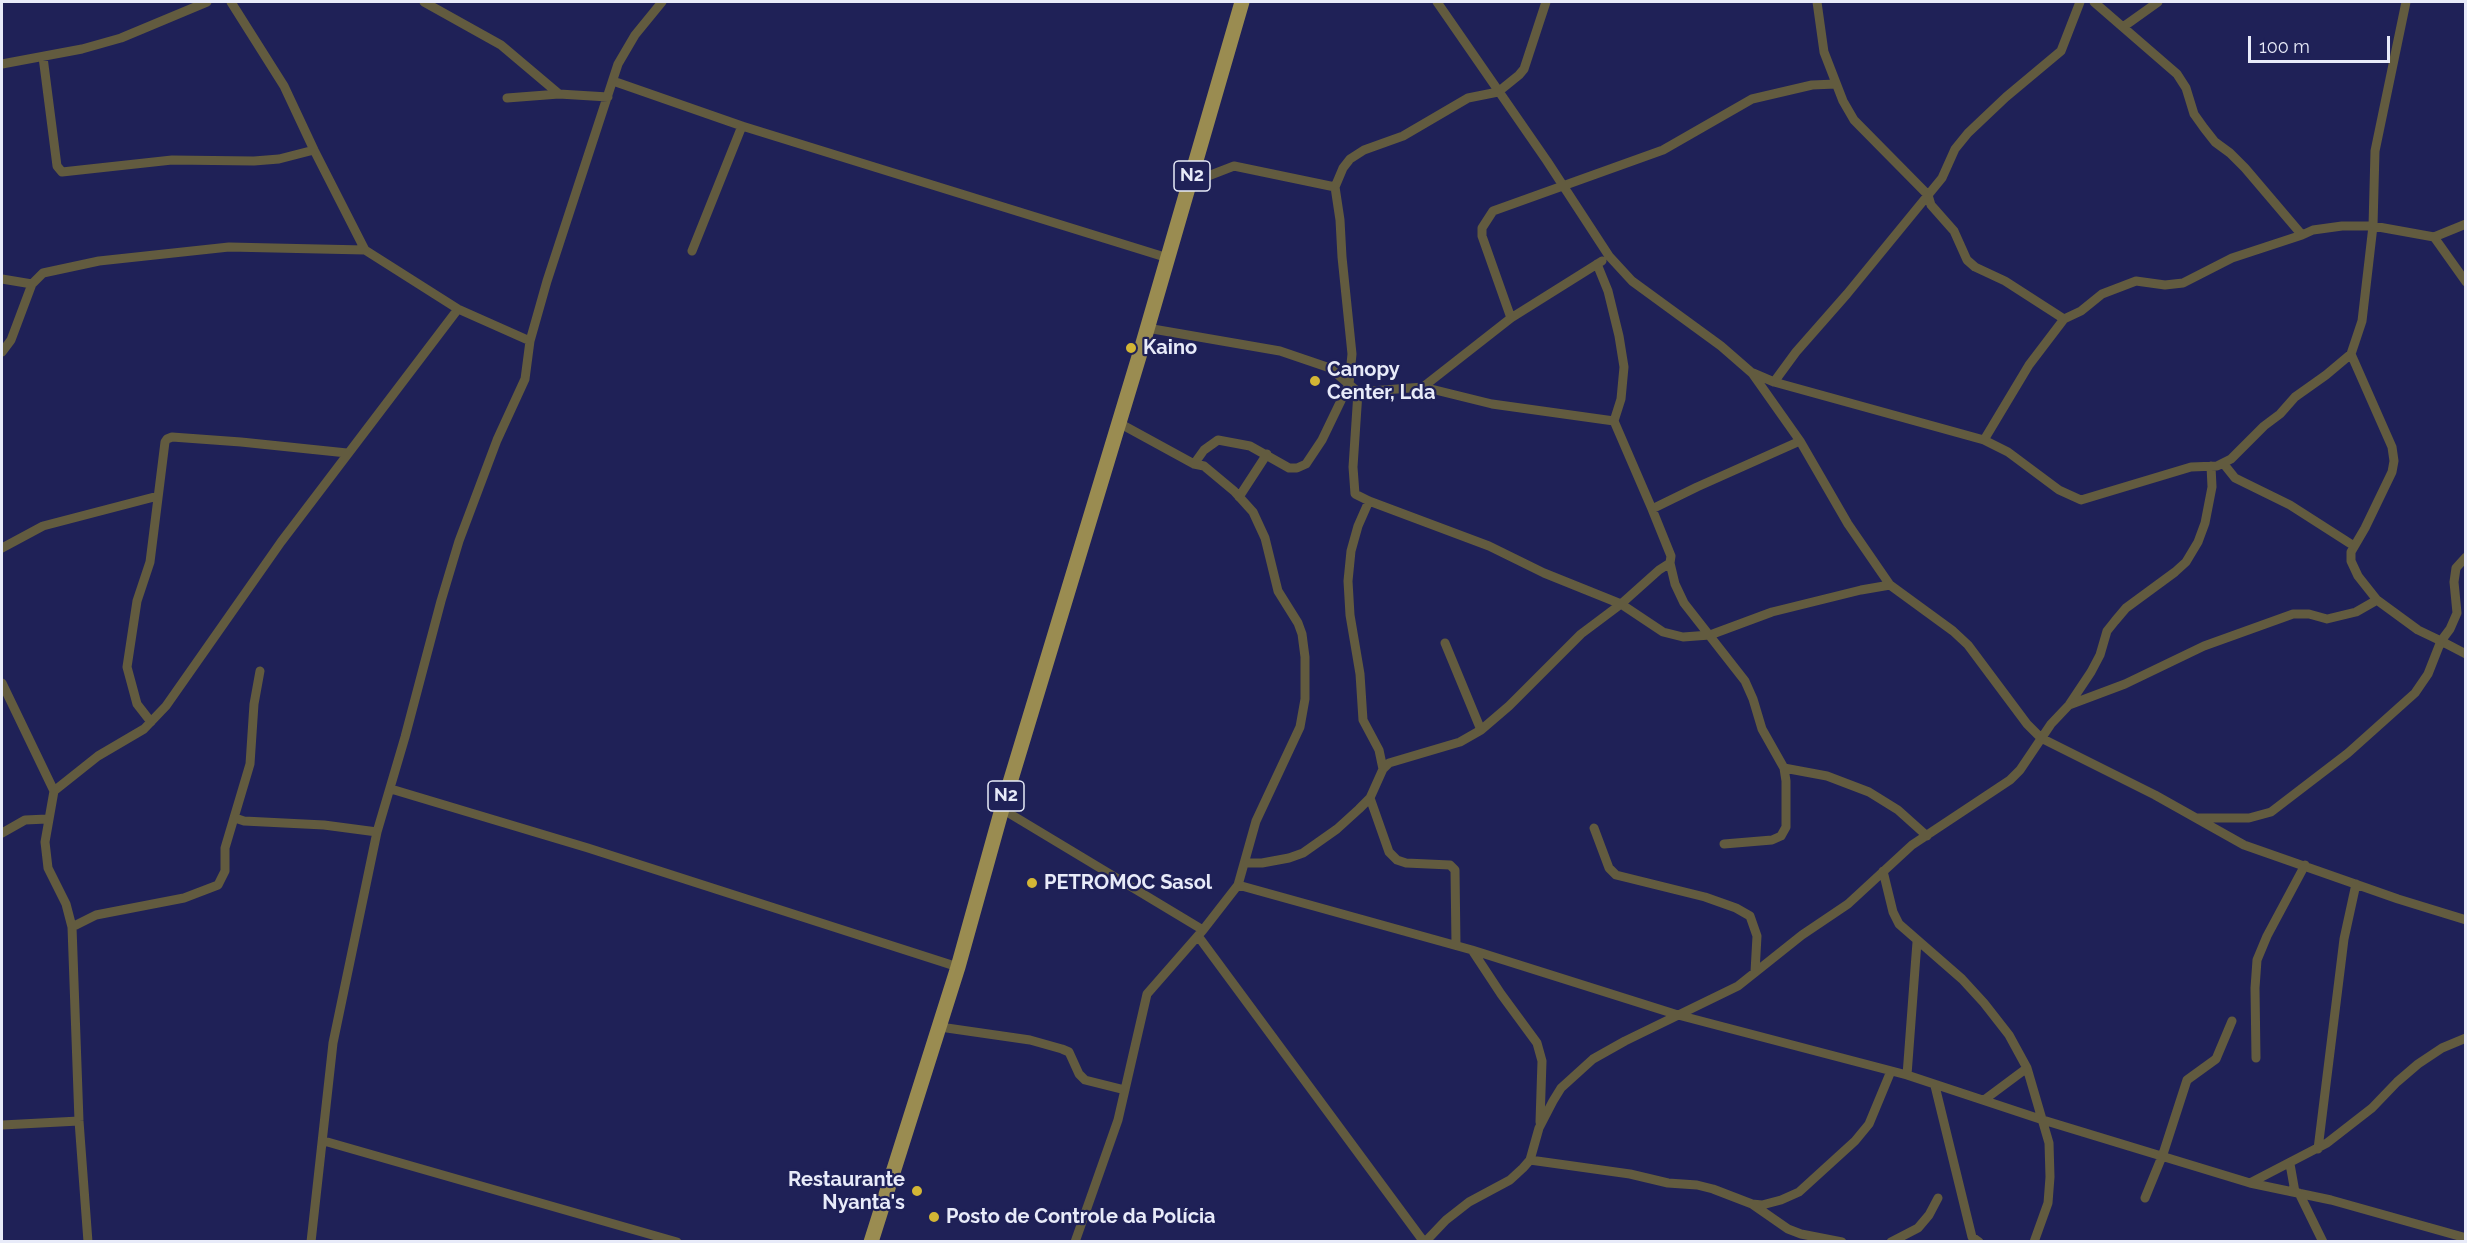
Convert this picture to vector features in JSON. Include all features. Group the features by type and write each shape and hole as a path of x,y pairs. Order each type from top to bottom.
{"main road":[{"name":"N2","path":"871,1242 896,1158 940,1028 1002,809 1119,423 1242,2"}],"street":[{"path":"2,64 121,39 207,2"},
{"path":"231,2 279,78 365,250 458,309 531,341"},
{"path":"424,2 501,45 559,94"},
{"path":"311,1242 324,1141 333,1043 377,832 391,789 456,551 497,440 525,379 531,341 547,280 613,81 624,53 662,2"},
{"path":"1437,2 1609,256 1632,281 1721,346 1752,373 1800,441 1848,524 1890,585 1939,619 1960,638 2027,724 2041,738 2155,795 2244,845 2466,920"},
{"path":"1194,464 1204,450 1218,440 1250,446 1289,468 1297,468 1306,464 1322,440 1349,384 1352,354 1335,187 1343,168 1355,155 1403,136 1468,98 1498,92 1524,69 1545,2"},
{"path":"1817,2 1824,52 1847,110 1854,120 1928,195 1931,205 1954,231 1967,260 1975,267 2004,281 2064,319"},
{"path":"1774,382 1796,352 1942,178 1955,149 1968,133 2006,96 2061,51 2080,2"},
{"path":"2094,2 2177,74 2186,88 2194,114 2204,128 2215,142 2245,168 2302,235"},
{"path":"2123,27 2158,2"},
{"path":"1752,373 1774,382 1984,440 2008,452 2059,490 2081,500 2191,467 2211,466 2231,459 2295,397 2351,354 2362,321 2373,226 2375,151 2406,2"},
{"path":"43,57 57,166 62,172 172,160 270,160 314,150"},
{"path":"613,81 742,126 1168,258"},
{"path":"1511,318 1482,236 1482,228 1493,212 1671,147 1752,99 1812,85 1836,84"},
{"path":"507,98 559,94 608,97"},
{"path":"692,251 742,126"},
{"path":"1190,183 1234,166 1335,187"},
{"path":"1984,440 2029,365 2064,319 2081,311 2102,294 2136,281 2165,285 2183,283 2232,258 2313,230 2342,226 2373,226 2434,237 2466,224"},
{"path":"2434,237 2466,282"},
{"path":"2,352 11,340 32,284 43,273 65,267 229,247 365,250"},
{"path":"1423,387 1511,318 1609,256"},
{"path":"1597,264 1608,291 1624,367 1621,399 1614,421 1671,556 1670,564 1675,584 1684,603 1745,681 1762,729 1784,768 1786,827 1780,836 1772,840 1725,844"},
{"path":"2,279 32,284"},
{"path":"88,1242 79,1121 72,927 66,903 48,868 45,842 47,819 54,791 98,756 152,722 171,699 281,542 458,309"},
{"path":"1147,328 1280,351 1330,368 1358,392 1423,387 1492,404 1614,421"},
{"path":"2351,354 2392,447 2394,461 2392,472 2370,519 2350,552 2351,561 2358,576 2377,600 2418,630 2466,654"},
{"path":"1358,392 1353,467 1355,494 1489,546 1544,573 1621,604 1663,632 1683,637 1710,635 1772,612 1890,585"},
{"path":"1075,1242 1113,1136 1147,994 1238,885 1256,821 1300,727 1305,699 1305,657 1302,634 1298,623 1278,591 1260,524 1253,512 1204,466 1194,464 1119,423"},
{"path":"152,722 137,705 127,667 137,601 150,562 165,442 172,437 347,453"},
{"path":"1652,509 1800,441"},
{"path":"1239,497 1267,454"},
{"path":"2223,463 2235,478 2290,505 2354,546"},
{"path":"1002,809 1200,933 1425,1242 1446,1220 1469,1202 1510,1180 1530,1160 1539,1128 1561,1089 1593,1059 1738,986 1802,934 1848,904 1912,845 2010,780 2020,770 2091,672 2100,655 2107,631 2115,621 2126,608 2186,562 2198,542 2205,523 2212,487 2211,466"},
{"path":"2,548 43,526 158,496"},
{"path":"1369,501 1355,534 1348,580 1350,615 1360,674 1363,720 1379,750 1383,769"},
{"path":"2195,818 2258,817 2280,806 2348,753 2415,693 2428,674 2441,641 2450,629 2457,613 2454,582 2456,568 2466,557"},
{"path":"1245,863 1262,863 1303,853 1337,829 1370,798 1383,769 1389,763 1460,742 1481,730 1509,706 1581,634 1621,604 1659,570 1670,564"},
{"path":"2068,705 2125,684 2204,646 2294,614 2309,614 2327,619 2356,612 2377,600"},
{"path":"1445,643 1481,730"},
{"path":"72,927 96,915 184,898 218,885 225,871 225,848 252,754 254,704 260,671"},
{"path":"2,683 54,791"},
{"path":"1784,768 1827,776 1869,792 1898,810 1927,836"},
{"path":"391,789 588,848 958,967"},
{"path":"1370,798 1389,852 1397,860 1406,863 1450,865 1455,870 1456,945"},
{"path":"235,818 244,821 324,825 377,832"},
{"path":"2,833 25,820 47,819"},
{"path":"1593,828 1609,868 1616,875 1705,897 1736,908 1750,916 1757,936 1755,972"},
{"path":"2256,1058 2257,960 2267,936 2305,865"},
{"path":"1883,871 1893,912 1899,924 1962,979 1984,1003 2009,1035 2027,1068 2049,1143 2048,1203 2034,1242"},
{"path":"2318,1149 2344,939 2356,884"},
{"path":"1238,885 1456,945 1678,1015 1907,1075 1935,1086 2163,1154 2250,1183 2297,1192 2466,1239"},
{"path":"1907,1075 1916,984 1917,942"},
{"path":"1472,950 1541,1052 1539,1128"},
{"path":"2145,1197 2163,1154 2187,1080 2216,1059 2232,1021"},
{"path":"940,1028 1030,1040 1062,1049 1069,1052 1079,1074 1085,1080 1125,1090"},
{"path":"2250,1183 2318,1149 2357,1121 2418,1064 2442,1048 2466,1038"},
{"path":"1984,1100 2027,1068"},
{"path":"1752,1204 1762,1205 1799,1192 1836,1160 1869,1124 1891,1071"},
{"path":"1935,1086 1972,1236 1979,1242"},
{"path":"2,1125 79,1121"},
{"path":"324,1141 677,1242"},
{"path":"1530,1160 1630,1174 1668,1183 1697,1185 1713,1189 1752,1204 1788,1229 1801,1234 1842,1242"},
{"path":"2290,1164 2297,1192 2324,1242"},
{"path":"1891,1242 1918,1228 1929,1215 1938,1198"}],"place":[{"name":"Kaino","path":"1131,348"},
{"name":"Canopy Center, Lda","path":"1315,381"},
{"name":"PETROMOC Sasol","path":"1032,883"},
{"name":"Restaurante Nyanta's","path":"917,1191"},
{"name":"Posto de Controle da Polícia","path":"934,1217"}]}
